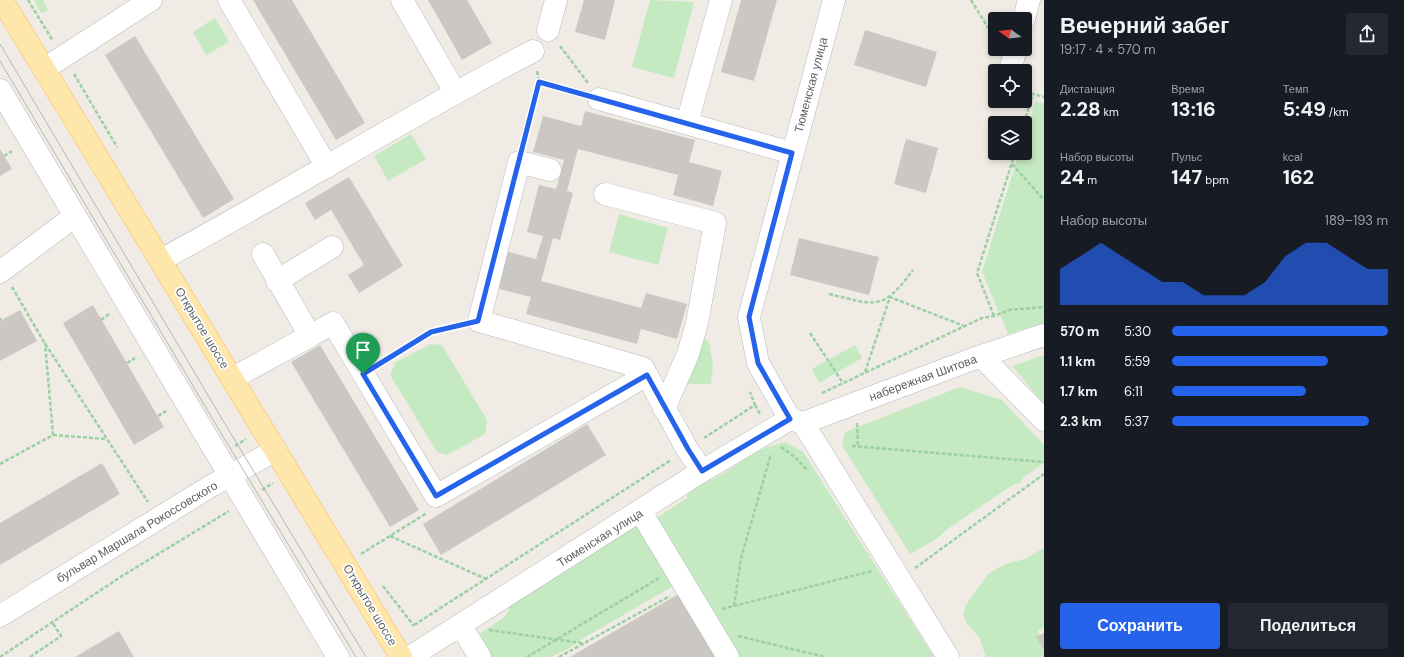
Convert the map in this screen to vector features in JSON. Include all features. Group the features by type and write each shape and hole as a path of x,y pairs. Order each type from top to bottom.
{"main road":[{"name":"Открытое шоссе","path":"2,0 233,378 401,657"}],"street":[{"path":"44,69 152,0"},
{"path":"229,0 327,167"},
{"path":"402,0 454,92"},
{"path":"548,30 556,0"},
{"path":"687,123 721,0"},
{"name":"Тюменская улица","path":"834,0 749,317 758,363 897,573 948,657"},
{"path":"1026,12 1029,0"},
{"path":"160,260 327,167 454,92 533,51"},
{"path":"0,90 219,457 334,656"},
{"path":"599,99 792,153"},
{"path":"550,170 519,162 478,321 643,368 664,408 702,471"},
{"path":"606,194 715,222 697,323 688,354 664,408"},
{"path":"1,271 75,216"},
{"path":"277,280 332,247"},
{"path":"263,254 310,336"},
{"path":"233,378 333,323 436,496 647,375"},
{"path":"981,356 1044,335"},
{"name":"набережная Шитова","path":"797,421 981,356 1044,420"},
{"name":"Тюменская улица","path":"410,657 641,512 702,471 797,421"},
{"name":"бульвар Маршала Рокоссовского","path":"0,616 230,476 276,450"},
{"path":"641,512 728,657"},
{"path":"461,626 480,657"}],"path":[{"path":"971,0 988,28"},
{"path":"548,30 599,99"},
{"path":"519,162 539,82 599,99"},
{"path":"1026,116 1033,94 1044,97"},
{"path":"4,156 12,152"},
{"path":"994,316 977,273 1013,160"},
{"path":"1012,164 1044,200"},
{"path":"829,294 870,304 885,300 890,297 913,270"},
{"path":"1,271 44,342 150,505"},
{"path":"890,297 964,326"},
{"path":"865,373 890,297"},
{"path":"821,393 982,318 994,316 1009,310 1044,307"},
{"path":"101,320 109,314"},
{"path":"363,374 431,332 478,321"},
{"path":"810,333 843,383 844,387"},
{"path":"44,342 53,436"},
{"path":"127,363 134,358"},
{"path":"755,405 762,418"},
{"path":"158,416 166,411"},
{"path":"857,420 858,446"},
{"path":"219,457 264,430"},
{"path":"0,464 53,436 106,439"},
{"path":"778,444 796,457 811,477"},
{"path":"852,446 1044,462"},
{"path":"734,606 741,558 773,449"},
{"path":"707,621 734,606 870,572 897,573 1044,474"},
{"path":"359,555 433,509 436,496"},
{"path":"0,657 122,576 227,513"},
{"path":"390,536 486,580"},
{"path":"866,565 874,578"},
{"path":"527,657 675,568"},
{"path":"559,657 582,643 686,588"},
{"path":"707,621 825,657"},
{"path":"30,657 61,636 52,622"},
{"path":"461,626 582,643"}],"green space":[{"path":"34,0 43,0 48,10 41,13"},
{"path":"650,0 694,2 674,78 632,67"},
{"path":"215,18 229,42 206,55 193,32"},
{"path":"1036,101 1044,104 1044,323 1008,334 982,272 1017,160 1032,160 1031,116"},
{"path":"411,134 426,159 388,181 374,156"},
{"path":"619,214 668,228 658,265 609,252"},
{"path":"699,337 709,341 713,365 711,384 682,384"},
{"path":"431,344 442,345 487,420 485,434 447,455 437,452 390,375 396,362"},
{"path":"855,345 862,358 819,383 812,369"},
{"path":"1044,355 1044,404 1012,366"},
{"path":"960,387 1002,400 1044,445 1044,463 1024,477 1020,483 1013,485 946,530 938,538 910,554 842,445 845,432"},
{"path":"785,442 803,452 934,657 736,657 689,577 587,636 568,649 551,657 486,657 474,637 505,617 513,600 633,526 643,527 687,498 687,495 693,489 721,475 759,450"},
{"path":"1044,548 1044,627 1038,631 1044,648 1044,657 986,657 979,637 966,623 963,614 966,605 988,574 1005,564 1025,559"}],"building":[{"path":"253,0 292,0 365,123 336,140"},
{"path":"428,0 467,0 492,43 462,60"},
{"path":"584,0 615,0 605,40 575,32"},
{"path":"741,0 777,0 754,81 721,72"},
{"path":"865,30 937,52 926,87 854,65"},
{"path":"135,36 234,199 203,218 105,55"},
{"path":"585,111 695,140 689,162 722,171 713,206 673,195 678,175 578,149 567,191 573,193 560,240 553,238 541,281 641,308 646,293 687,304 677,339 641,329 637,344 526,314 531,297 495,288 505,251 536,259 543,236 527,232 539,185 556,189 564,160 533,152 543,116 581,126"},
{"path":"906,139 938,148 926,193 894,184"},
{"path":"0,149 12,169 0,176"},
{"path":"349,177 403,266 359,293 348,275 364,265 331,210 315,220 305,203"},
{"path":"799,238 879,257 869,295 790,275"},
{"path":"93,305 164,427 134,445 63,323"},
{"path":"20,310 37,341 0,361 0,321"},
{"path":"320,345 419,510 390,527 291,362"},
{"path":"587,424 606,455 441,555 423,524"},
{"path":"102,463 120,494 0,565 0,523"},
{"path":"677,595 686,598 720,657 570,657"},
{"path":"119,631 134,657 75,657"},
{"path":"1044,633 1044,650 1036,637"}],"tram line":[{"path":"0,44 225,424 366,657"},
{"path":"0,61 356,657"}],"route":[{"path":"539,82 792,153 749,317 758,363 790,419 702,471 664,408 647,375 436,496 363,374 431,332 478,321 539,82"}]}
